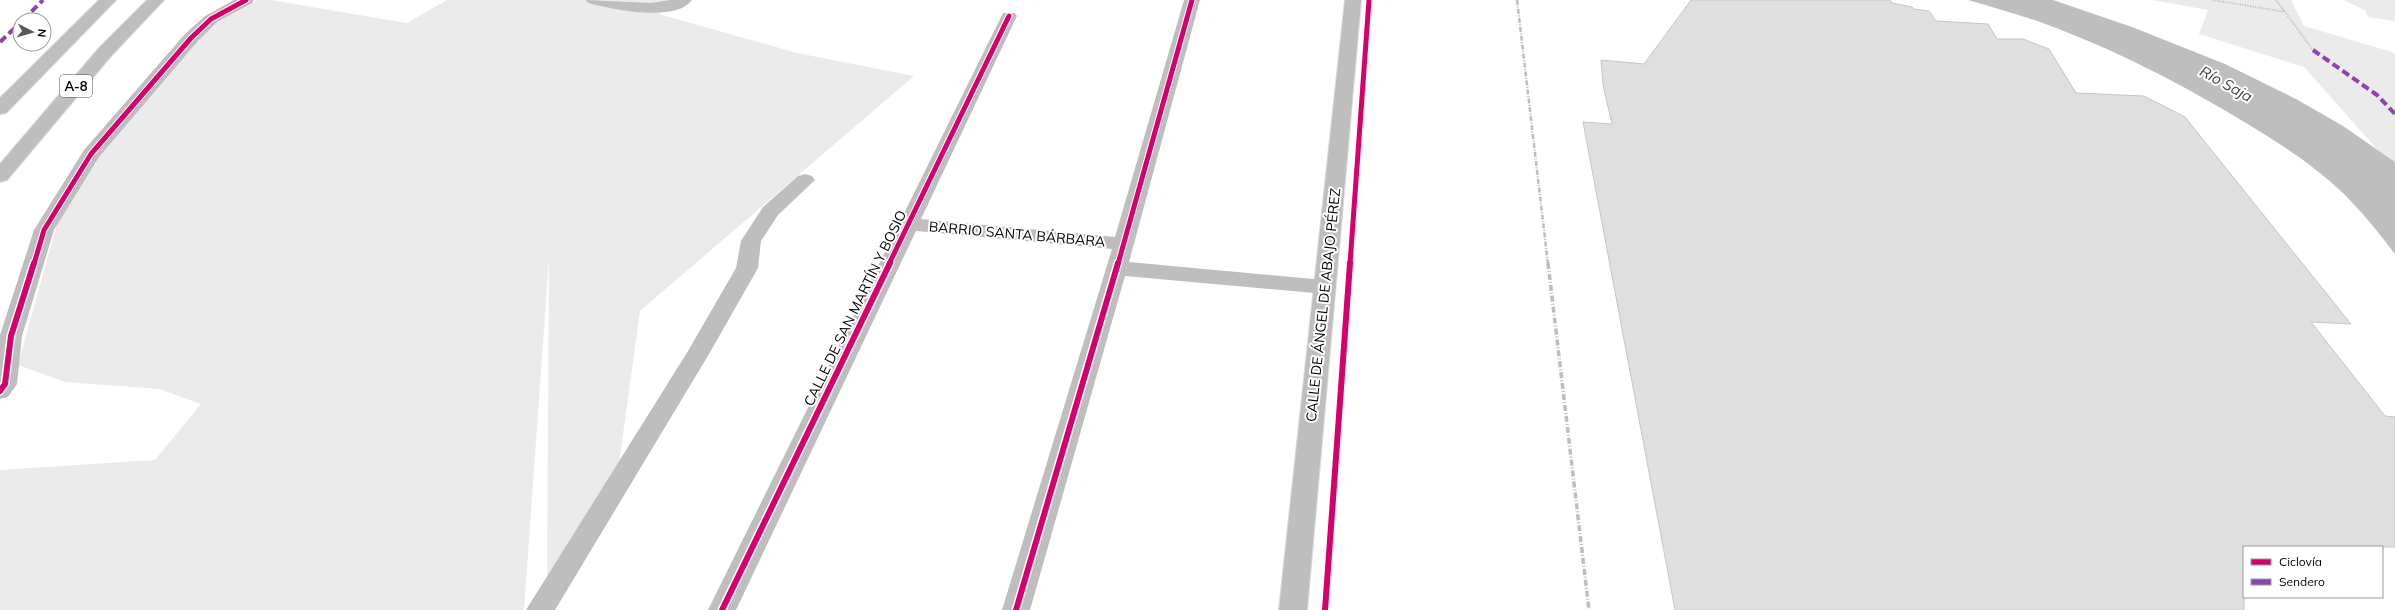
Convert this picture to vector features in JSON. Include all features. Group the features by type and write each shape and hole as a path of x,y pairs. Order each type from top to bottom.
{"main road":[{"name":"A-8","path":"0,109 61,45 108,0"},
{"name":"A-8","path":"0,176 105,52 156,0"},
{"path":"0,391 5,384 12,336 44,230 91,154 191,38 211,19 246,0"},
{"path":"594,0 613,5 648,9 672,6 684,0"},
{"path":"1016,610 1117,268 1192,0"},
{"name":"CALLE DE ÁNGEL DE ABAJO PÉREZ","path":"1293,610 1353,0"},
{"name":"CALLE DE SAN MARTÍN Y BOSIO","path":"722,610 910,224 1009,16"},
{"path":"540,610 698,354 747,268 751,241 770,211 805,180"},
{"name":"BARRIO SANTA BÁRBARA","path":"910,224 1123,244"},
{"path":"1117,268 1325,287"}],"path":[{"path":"2213,0 2285,12"},
{"path":"2276,0 2313,50"}],"shaded area":[{"path":"257,0 270,0 407,23 447,0 673,0 659,14 797,53 914,76 640,311 618,471 547,599 549,258 524,610 0,610 0,470 155,460 201,404 159,389 65,382 18,365 56,227 82,178 131,114 216,20"},
{"path":"2152,0 2291,0 2304,26 2395,53 2395,165 2376,148 2304,67 2199,34 2208,10"},
{"path":"2343,0 2395,0 2395,21 2368,17 2365,10"}],"water":[{"name":"Río Saja","path":"1968,0 2053,0 2132,27 2225,64 2296,99 2343,126 2395,162 2395,254 2358,208 2321,174 2285,147 2197,94 2094,43 2040,22"}],"building":[{"path":"1691,0 1890,0 1892,3 1912,7 1914,9 1929,11 1936,21 1988,24 1997,39 2023,39 2049,49 2076,93 2144,96 2185,117 2351,324 2311,322 2385,416 2395,417 2395,547 2243,546 2244,610 1675,610 1583,122 1612,124 1603,85 1601,60 1644,64"}],"railway":[{"path":"1517,0 1548,264"},
{"path":"1548,263 1589,610"}],"marked path":[{"path":"31,12 43,0"},
{"path":"0,42 12,31"},
{"path":"2313,50 2377,95 2395,114"}],"cycle path":[{"path":"0,391 5,384 11,336 44,230 91,154 191,38 211,19 246,0"},
{"path":"1016,610 1117,268 1192,0"},
{"path":"1325,610 1369,0"},
{"path":"722,610 1009,16"}]}
